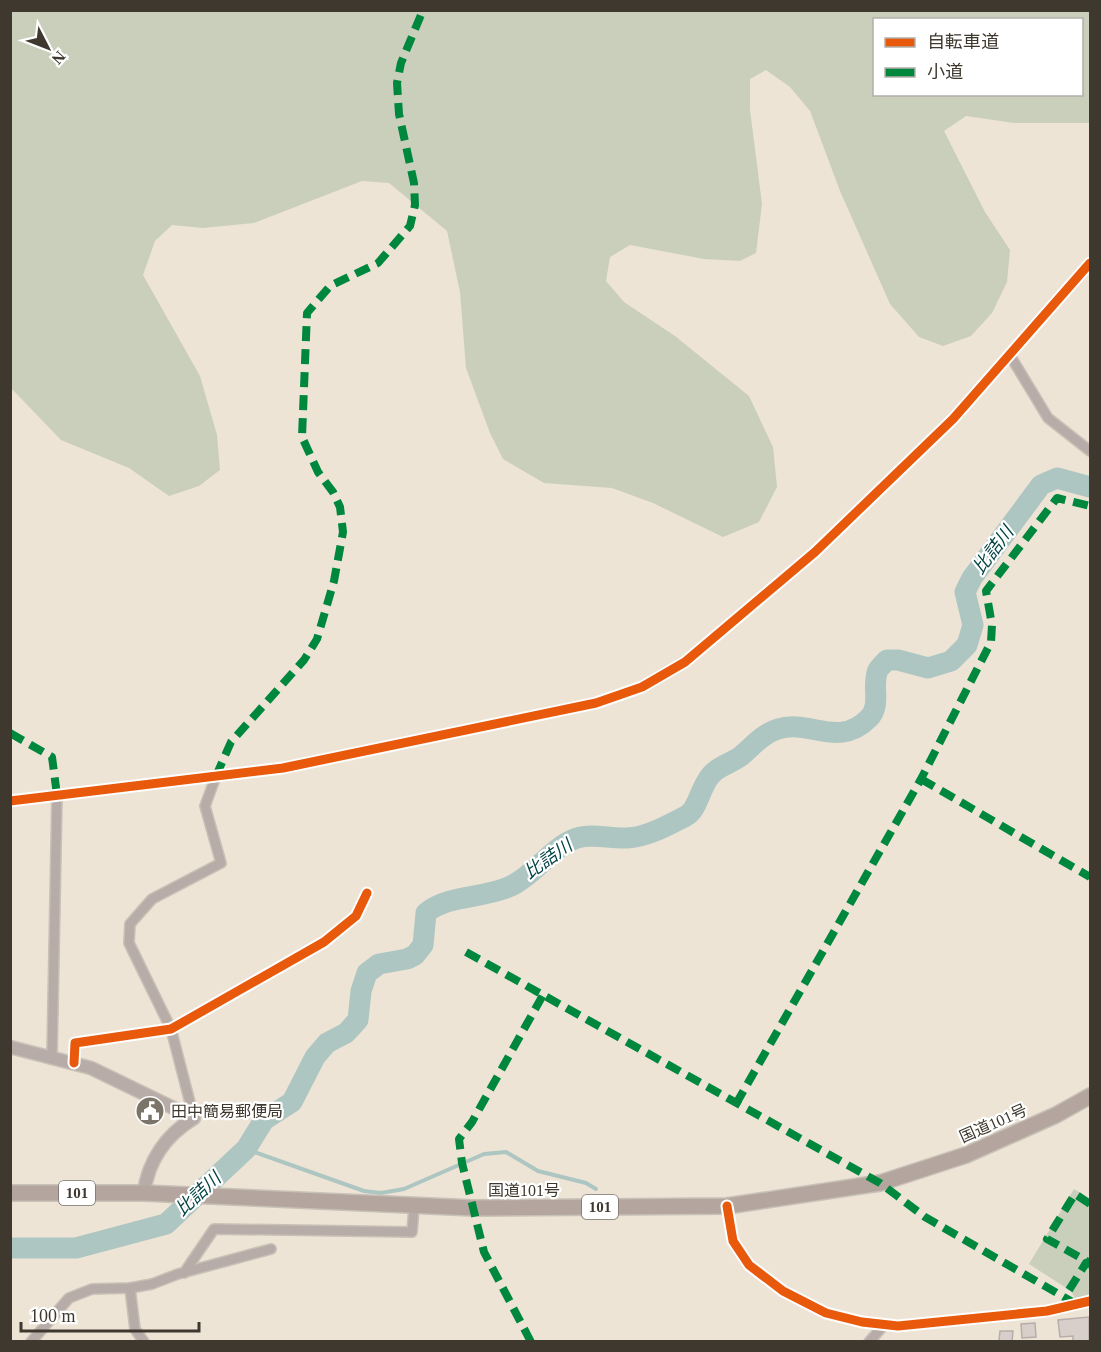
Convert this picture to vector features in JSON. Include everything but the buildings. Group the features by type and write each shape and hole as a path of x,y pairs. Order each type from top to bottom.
{"highway":[{"name":"国道101号","path":"10,1193 144,1193 414,1207 727,1206 880,1183 966,1155 1056,1115 1090,1096"}],"street":[{"path":"10,801 283,768 471,731 596,703 642,687 685,662 719,636 815,552 953,419 1011,357 1090,263"},
{"path":"1011,357 1048,418 1090,451"},
{"path":"194,1118 171,1029 129,943 130,924 152,899 221,863 205,806 216,776"},
{"path":"52,1057 57,795"},
{"path":"74,1063 75,1043 171,1029 324,942 356,916 367,893"},
{"path":"10,1047 74,1063 122,1080 194,1118"},
{"path":"144,1193 146,1173 163,1145 178,1127 194,1118"},
{"path":"727,1206 734,1241 748,1265 783,1291 826,1313 898,1326 1047,1311 1090,1301"},
{"path":"184,1273 214,1229 412,1232 414,1207"},
{"path":"31,1341 69,1298 92,1290 130,1288 271,1249"},
{"path":"130,1288 135,1329 144,1341"},
{"path":"869,1341 884,1325"}],"green space":[{"path":"10,11 1090,11 1090,123 1014,123 966,116 944,131 985,212 1010,250 1007,282 992,313 971,336 943,346 919,337 890,304 840,191 810,111 790,87 766,70 750,79 750,110 762,204 756,253 740,261 704,259 630,245 610,257 606,281 624,302 675,336 749,396 773,447 777,487 759,522 723,537 653,503 612,488 544,483 503,459 490,433 466,368 460,292 447,231 389,183 362,181 254,223 203,228 172,225 155,241 143,275 200,376 217,435 220,470 199,486 169,496 129,468 61,440 11,388"},
{"path":"1074,1189 1090,1199 1090,1301 1078,1304 1071,1291 1029,1264"}],"waterway":[{"name":"比詰川","path":"10,1248 76,1248 166,1224 246,1149 264,1120 292,1102 315,1057 327,1043 346,1033 358,1020 361,991 367,973 379,964 407,959 415,955 423,945 426,913 445,903 511,886 528,875 559,848 577,838 635,837 658,830 686,816 693,809 707,780 714,772 734,761 772,731 802,727 835,732 858,727 873,713 876,701 876,676 887,660 898,660 928,668 951,661 967,645 973,625 965,592 972,578 1041,485 1057,478 1090,487"},
{"path":"246,1149 364,1191 381,1193 404,1189 484,1154 506,1152 538,1171 586,1183 596,1189"}],"marked path":[{"path":"216,776 231,742 304,660 317,639 334,581 343,532 340,507 333,492 318,472 302,437 307,313 330,286 378,263 410,226 415,205 414,183 399,114 397,83 401,63 423,10"},
{"path":"736,1104 921,779 991,642 992,625 986,591 1057,498 1090,506"},
{"path":"10,733 52,757 57,795"},
{"path":"921,779 1090,877"},
{"path":"466,952 880,1183 925,1217 1076,1304"},
{"path":"531,1342 484,1252 462,1163 459,1139 472,1122 543,995"},
{"path":"1090,1204 1075,1194 1047,1239 1090,1263"},
{"path":"1069,1290 1086,1263 1090,1265"}],"cycle path":[{"path":"10,801 283,768 596,703 642,687 685,662 815,552 953,419 1090,263"},
{"path":"74,1063 75,1043 171,1029 324,942 356,916 367,893"},
{"path":"727,1206 733,1241 749,1265 783,1291 826,1313 862,1322 898,1326 1047,1311 1090,1301"}],"place":[{"name":"田中簡易郵便局","path":"150,1111"}]}
